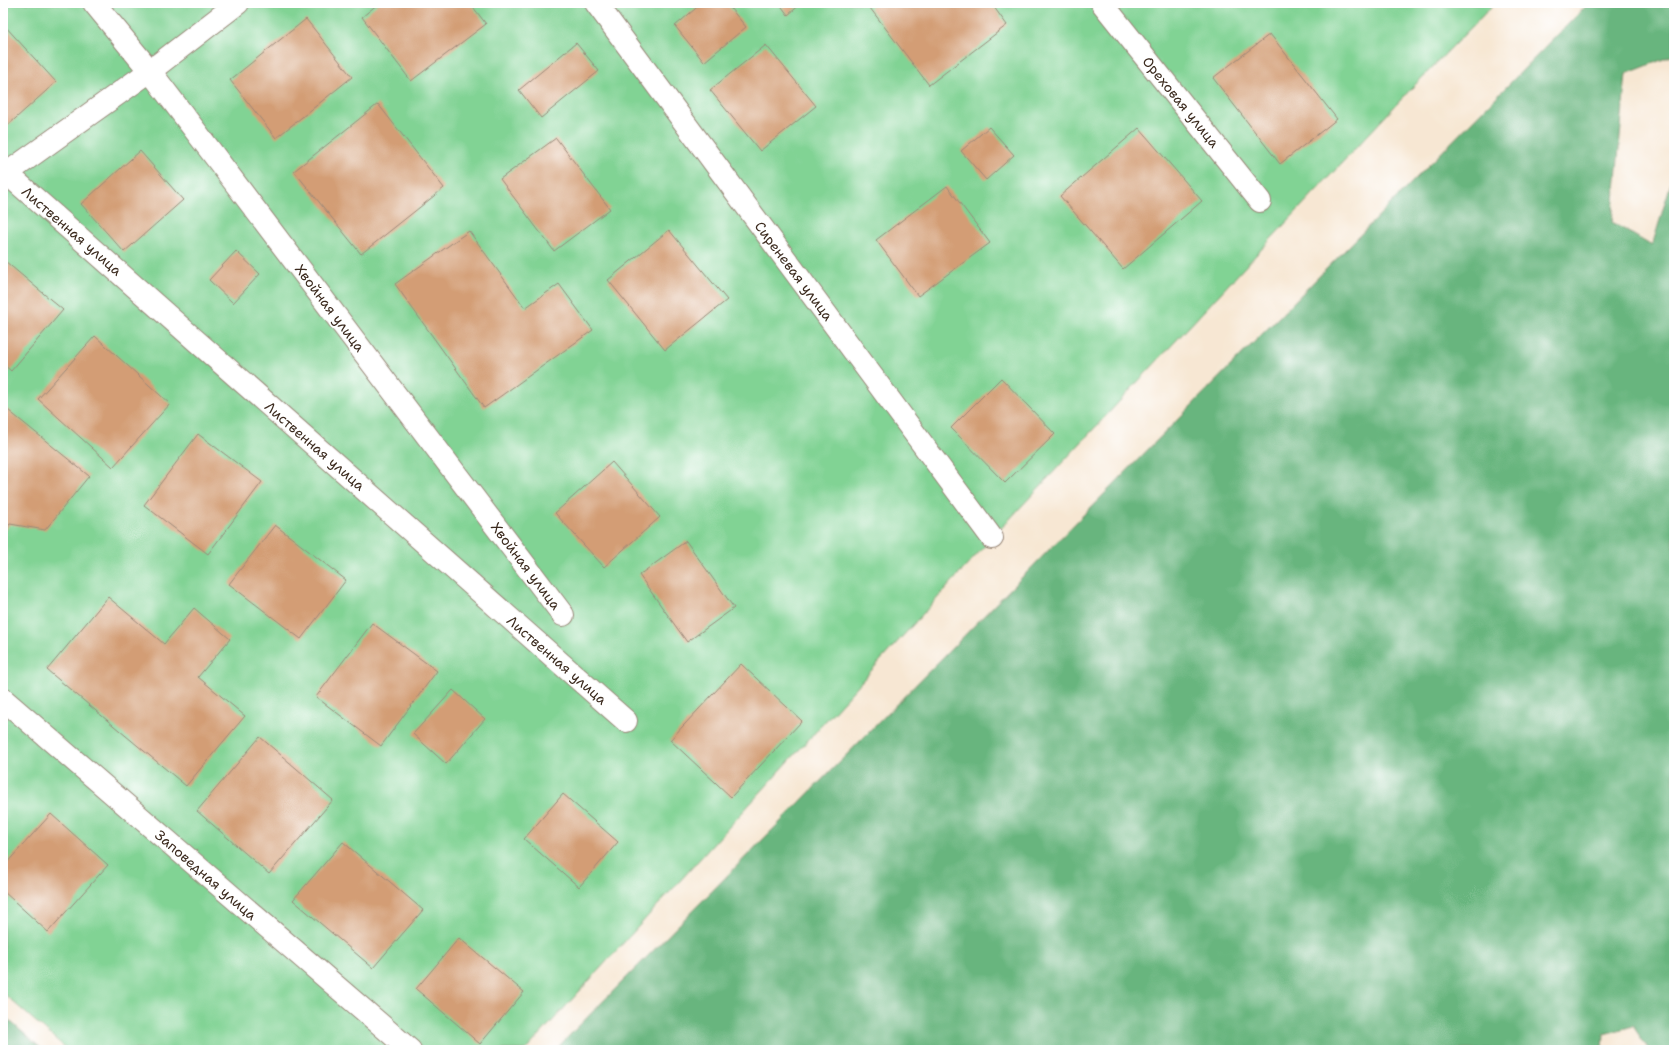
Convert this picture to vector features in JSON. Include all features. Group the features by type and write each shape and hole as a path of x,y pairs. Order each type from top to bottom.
{"street":[{"name":"Хвойная улица","path":"94,3 150,71 563,615"},
{"path":"4,173 150,71 238,3"},
{"name":"Сиреневая улица","path":"596,3 992,538"},
{"name":"Ореховая улица","path":"1102,3 1260,201"},
{"name":"Лиственная улица","path":"4,173 626,721"},
{"name":"Заповедная улица","path":"3,699 410,1050"}],"green space":[{"path":"3,3 1495,3 1409,91 992,538 526,1050 68,1050 3,993"},
{"path":"1589,3 1674,3 1674,55 1626,74 1612,222 1652,246 1674,173 1674,1050 1649,1050 1633,1026 1604,1034 1603,1050 555,1050"},
{"path":"3,1015 43,1050 3,1050"}],"building":[{"path":"379,3 470,3 486,24 411,81 362,17"},
{"path":"702,3 726,3 746,27 704,62 675,26"},
{"path":"779,3 802,3 788,15"},
{"path":"877,3 991,3 1007,25 929,85 870,8"},
{"path":"306,19 352,77 276,138 230,80"},
{"path":"4,25 56,82 6,127 3,124"},
{"path":"1270,34 1337,119 1280,164 1213,78"},
{"path":"576,43 599,71 541,118 519,90"},
{"path":"766,45 816,106 760,151 710,90"},
{"path":"378,104 444,188 361,254 294,171"},
{"path":"989,127 1014,155 986,180 961,151"},
{"path":"1139,128 1202,201 1123,269 1060,196"},
{"path":"556,138 610,209 554,251 500,179"},
{"path":"140,151 183,200 124,252 81,204"},
{"path":"947,186 990,243 918,296 876,240"},
{"path":"669,230 727,300 665,350 608,280"},
{"path":"469,231 525,308 559,284 593,330 484,408 395,284"},
{"path":"236,251 260,274 233,303 209,280"},
{"path":"5,261 63,310 11,371 3,364 3,263"},
{"path":"95,336 170,404 113,467 38,399"},
{"path":"1001,378 1055,434 1005,483 951,428"},
{"path":"3,406 89,476 45,530 10,524 3,532"},
{"path":"198,434 262,482 208,554 144,505"},
{"path":"612,462 660,517 604,567 555,513"},
{"path":"275,525 346,580 301,639 229,584"},
{"path":"686,541 734,608 687,642 639,575"},
{"path":"108,597 164,644 194,608 230,639 198,677 245,716 186,786 47,670"},
{"path":"372,623 437,671 381,746 316,697"},
{"path":"741,664 802,721 731,797 670,740"},
{"path":"453,690 485,719 446,764 413,734"},
{"path":"260,737 333,800 269,874 197,811"},
{"path":"563,794 618,842 579,887 524,839"},
{"path":"51,814 108,865 48,932 3,891 3,867"},
{"path":"343,842 423,910 373,968 293,900"},
{"path":"459,938 524,992 480,1044 416,989"}]}
